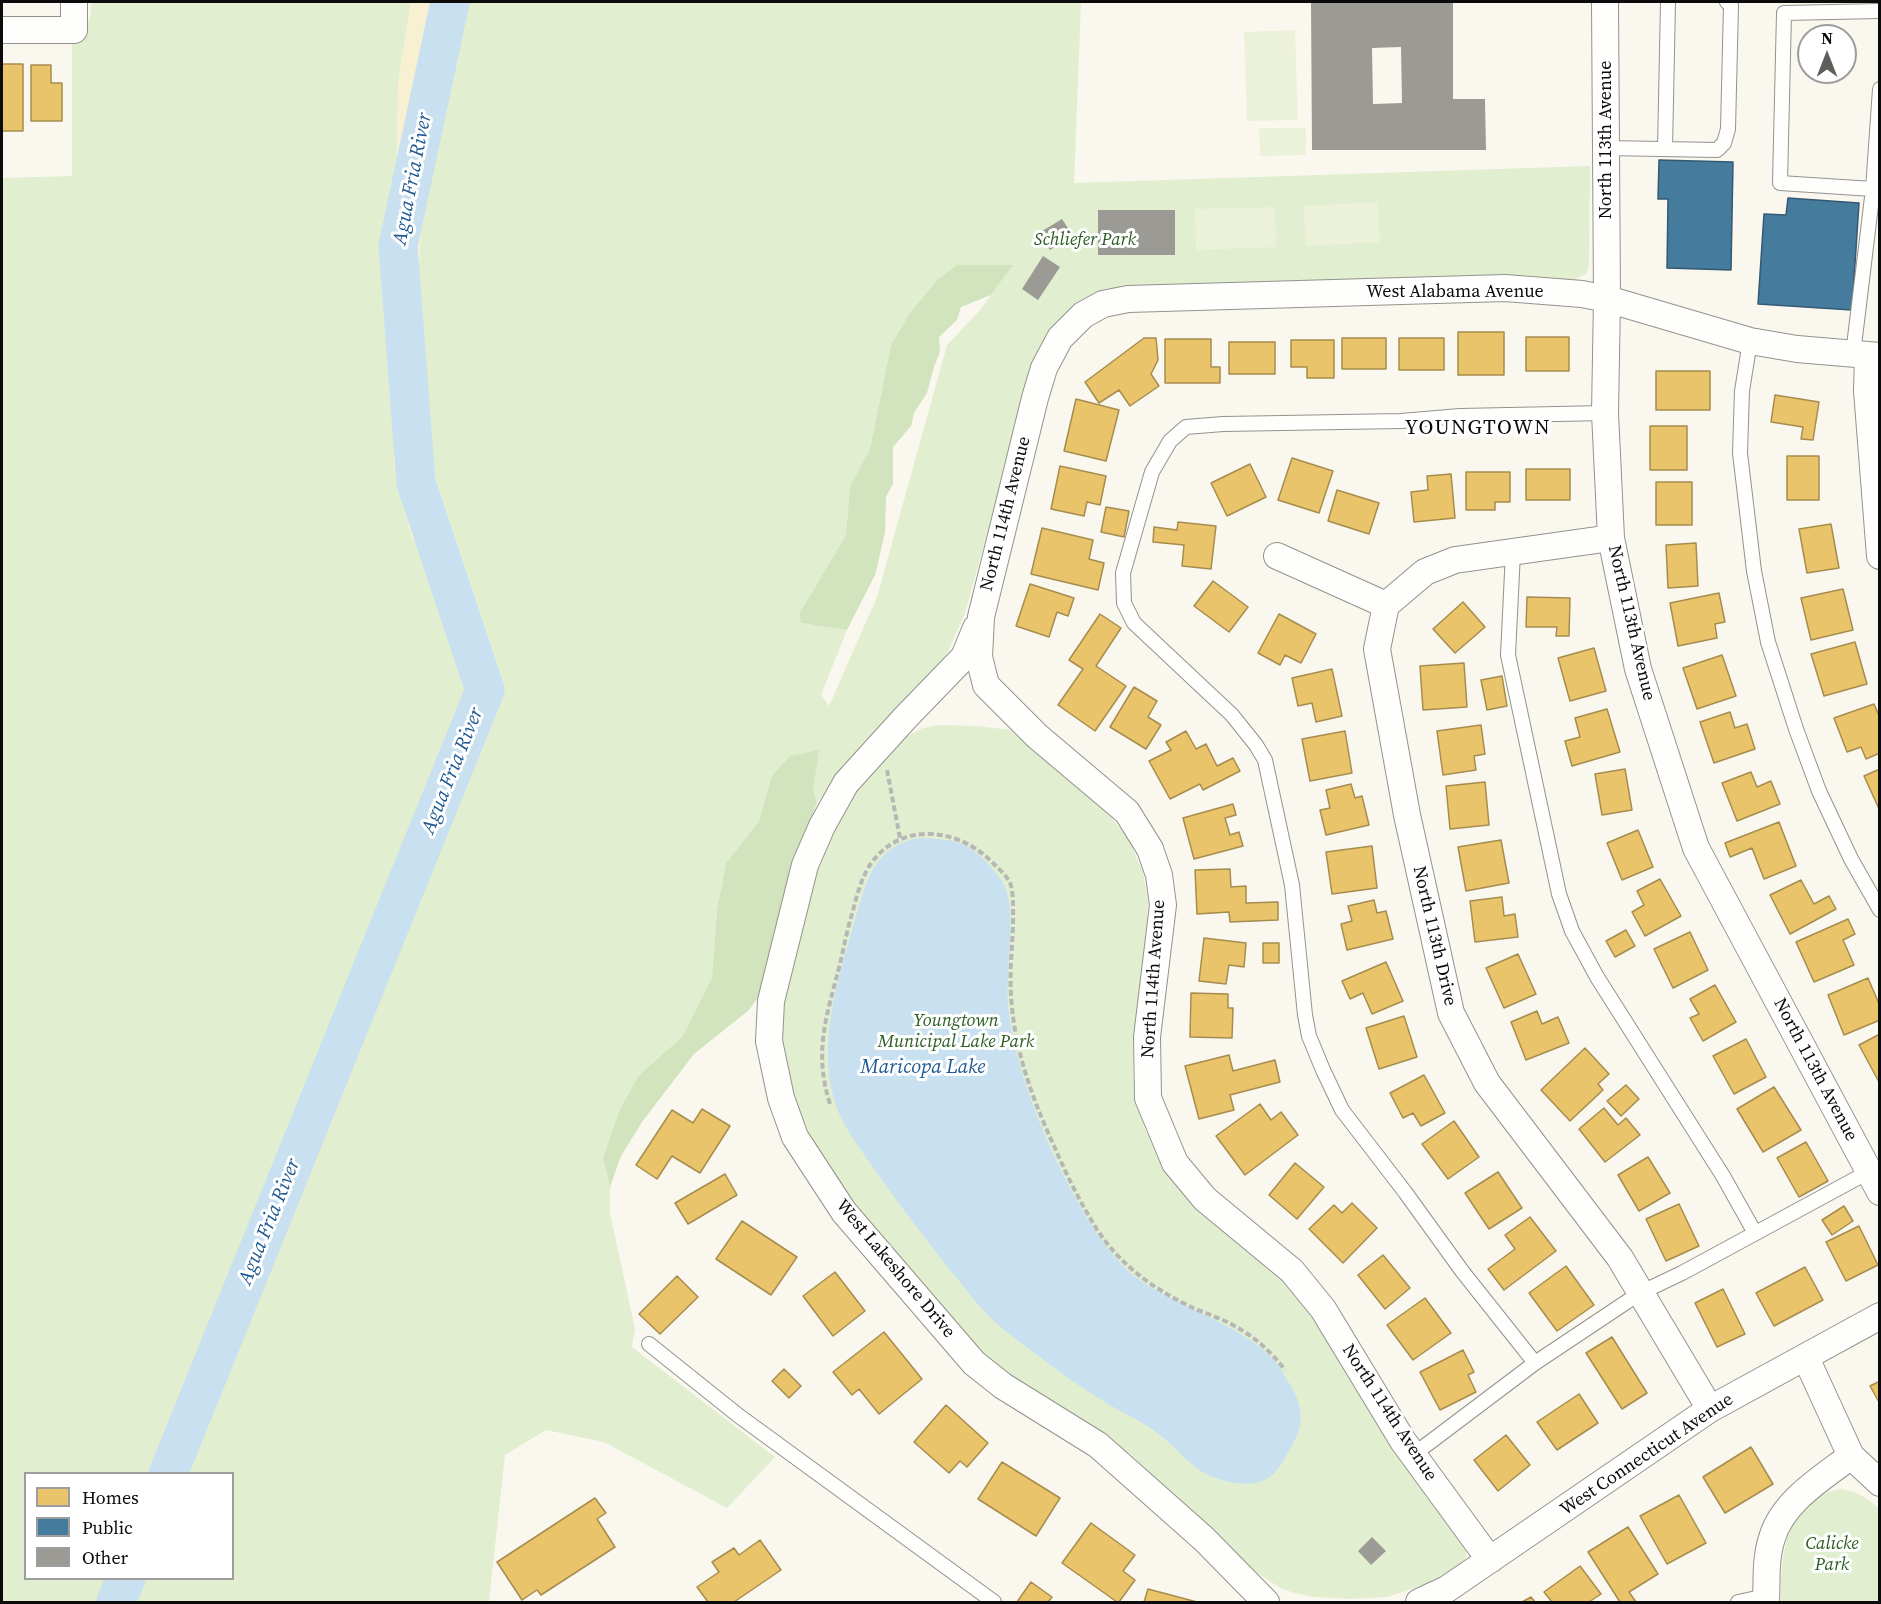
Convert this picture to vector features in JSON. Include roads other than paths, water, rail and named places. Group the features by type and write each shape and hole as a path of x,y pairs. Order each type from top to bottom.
{"street":[{"path":"2,30 74,30 74,2"},
{"name":"North 113th Avenue","path":"1609,2 1605,413 1611,538 1638,669 1696,848 1876,1177"},
{"name":"West Alabama Avenue","path":"1068,329 1083,315 1103,304 1128,299 1505,288 1582,294 1607,299 1750,341 1797,349 1867,355"},
{"name":"North 114th Avenue","path":"1068,329 1051,353 1035,398 981,617 979,657 986,685 1037,736 1127,812 1150,849 1159,875 1163,904 1147,1037 1148,1098 1175,1163 1205,1199 1292,1270 1323,1309 1413,1455 1490,1560"},
{"path":"1867,355 1867,391 1880,556"},
{"path":"1277,556 1386,605 1425,572 1455,561 1611,538"},
{"name":"North 113th Drive","path":"1386,605 1377,649 1407,815 1451,1013 1487,1083 1620,1258 1710,1409"},
{"name":"West Lakeshore Drive","path":"981,617 964,657 846,783 822,826 805,865 771,1001 769,1041 781,1098 795,1137 844,1212 974,1363 1003,1386 1098,1445 1204,1539 1266,1602"},
{"name":"West Connecticut Avenue","path":"1419,1602 1447,1589 1710,1409 1880,1316"},
{"path":"1806,1358 1851,1456 1880,1484"},
{"path":"1766,1599 1766,1565 1772,1536 1781,1520 1794,1501 1851,1456"}],"lane":[{"path":"1665,149 1668,2"},
{"path":"1606,148 1716,150 1724,143 1728,129 1731,5 1727,2"},
{"path":"1873,189 1780,183 1784,13 1880,11"},
{"path":"1867,355 1873,189 1880,89"},
{"path":"1750,341 1742,391 1740,453 1754,572 1768,642 1819,791 1851,860 1880,910"},
{"path":"1535,1363 1342,1110 1309,1036 1292,885 1265,760 1232,715 1134,623 1124,603 1123,573 1152,472 1170,441 1186,427 1223,424 1401,421 1460,416 1605,413"},
{"path":"1513,552 1508,655 1559,894 1572,931 1597,977 1723,1176 1755,1233"},
{"path":"1413,1455 1535,1363 1640,1293 1755,1233 1876,1177"},
{"path":"649,1344 739,1416 994,1602"},
{"path":"1738,1602 1766,1599"}],"water":[{"name":"Maricopa Lake","path":"919,838 953,841 970,848 986,861 1004,885 1008,897 1011,927 1008,1005 1019,1060 1027,1089 1050,1146 1076,1199 1095,1230 1116,1258 1134,1276 1244,1336 1261,1348 1277,1363 1294,1391 1301,1415 1299,1430 1281,1464 1269,1478 1253,1483 1236,1483 1206,1474 1163,1437 1081,1386 1002,1328 975,1301 924,1237 890,1192 842,1120 829,1077 828,1054 832,1009 843,964 863,892 874,868 881,857 891,849 903,842"}],"waterway":[{"name":"Agua Fria River","path":"169,1472 485,690 416,483 398,246 450,2"},
{"name":"Agua Fria River","path":"116,1602 125,1580"}],"district":[{"name":"YOUNGTOWN","path":"1478,429"}],"park label":[{"name":"Schliefer Park","path":"1085,240"},
{"name":"Youngtown Municipal Lake Park","path":"956,1031"},
{"name":"Calicke Park","path":"1832,1554"}]}
